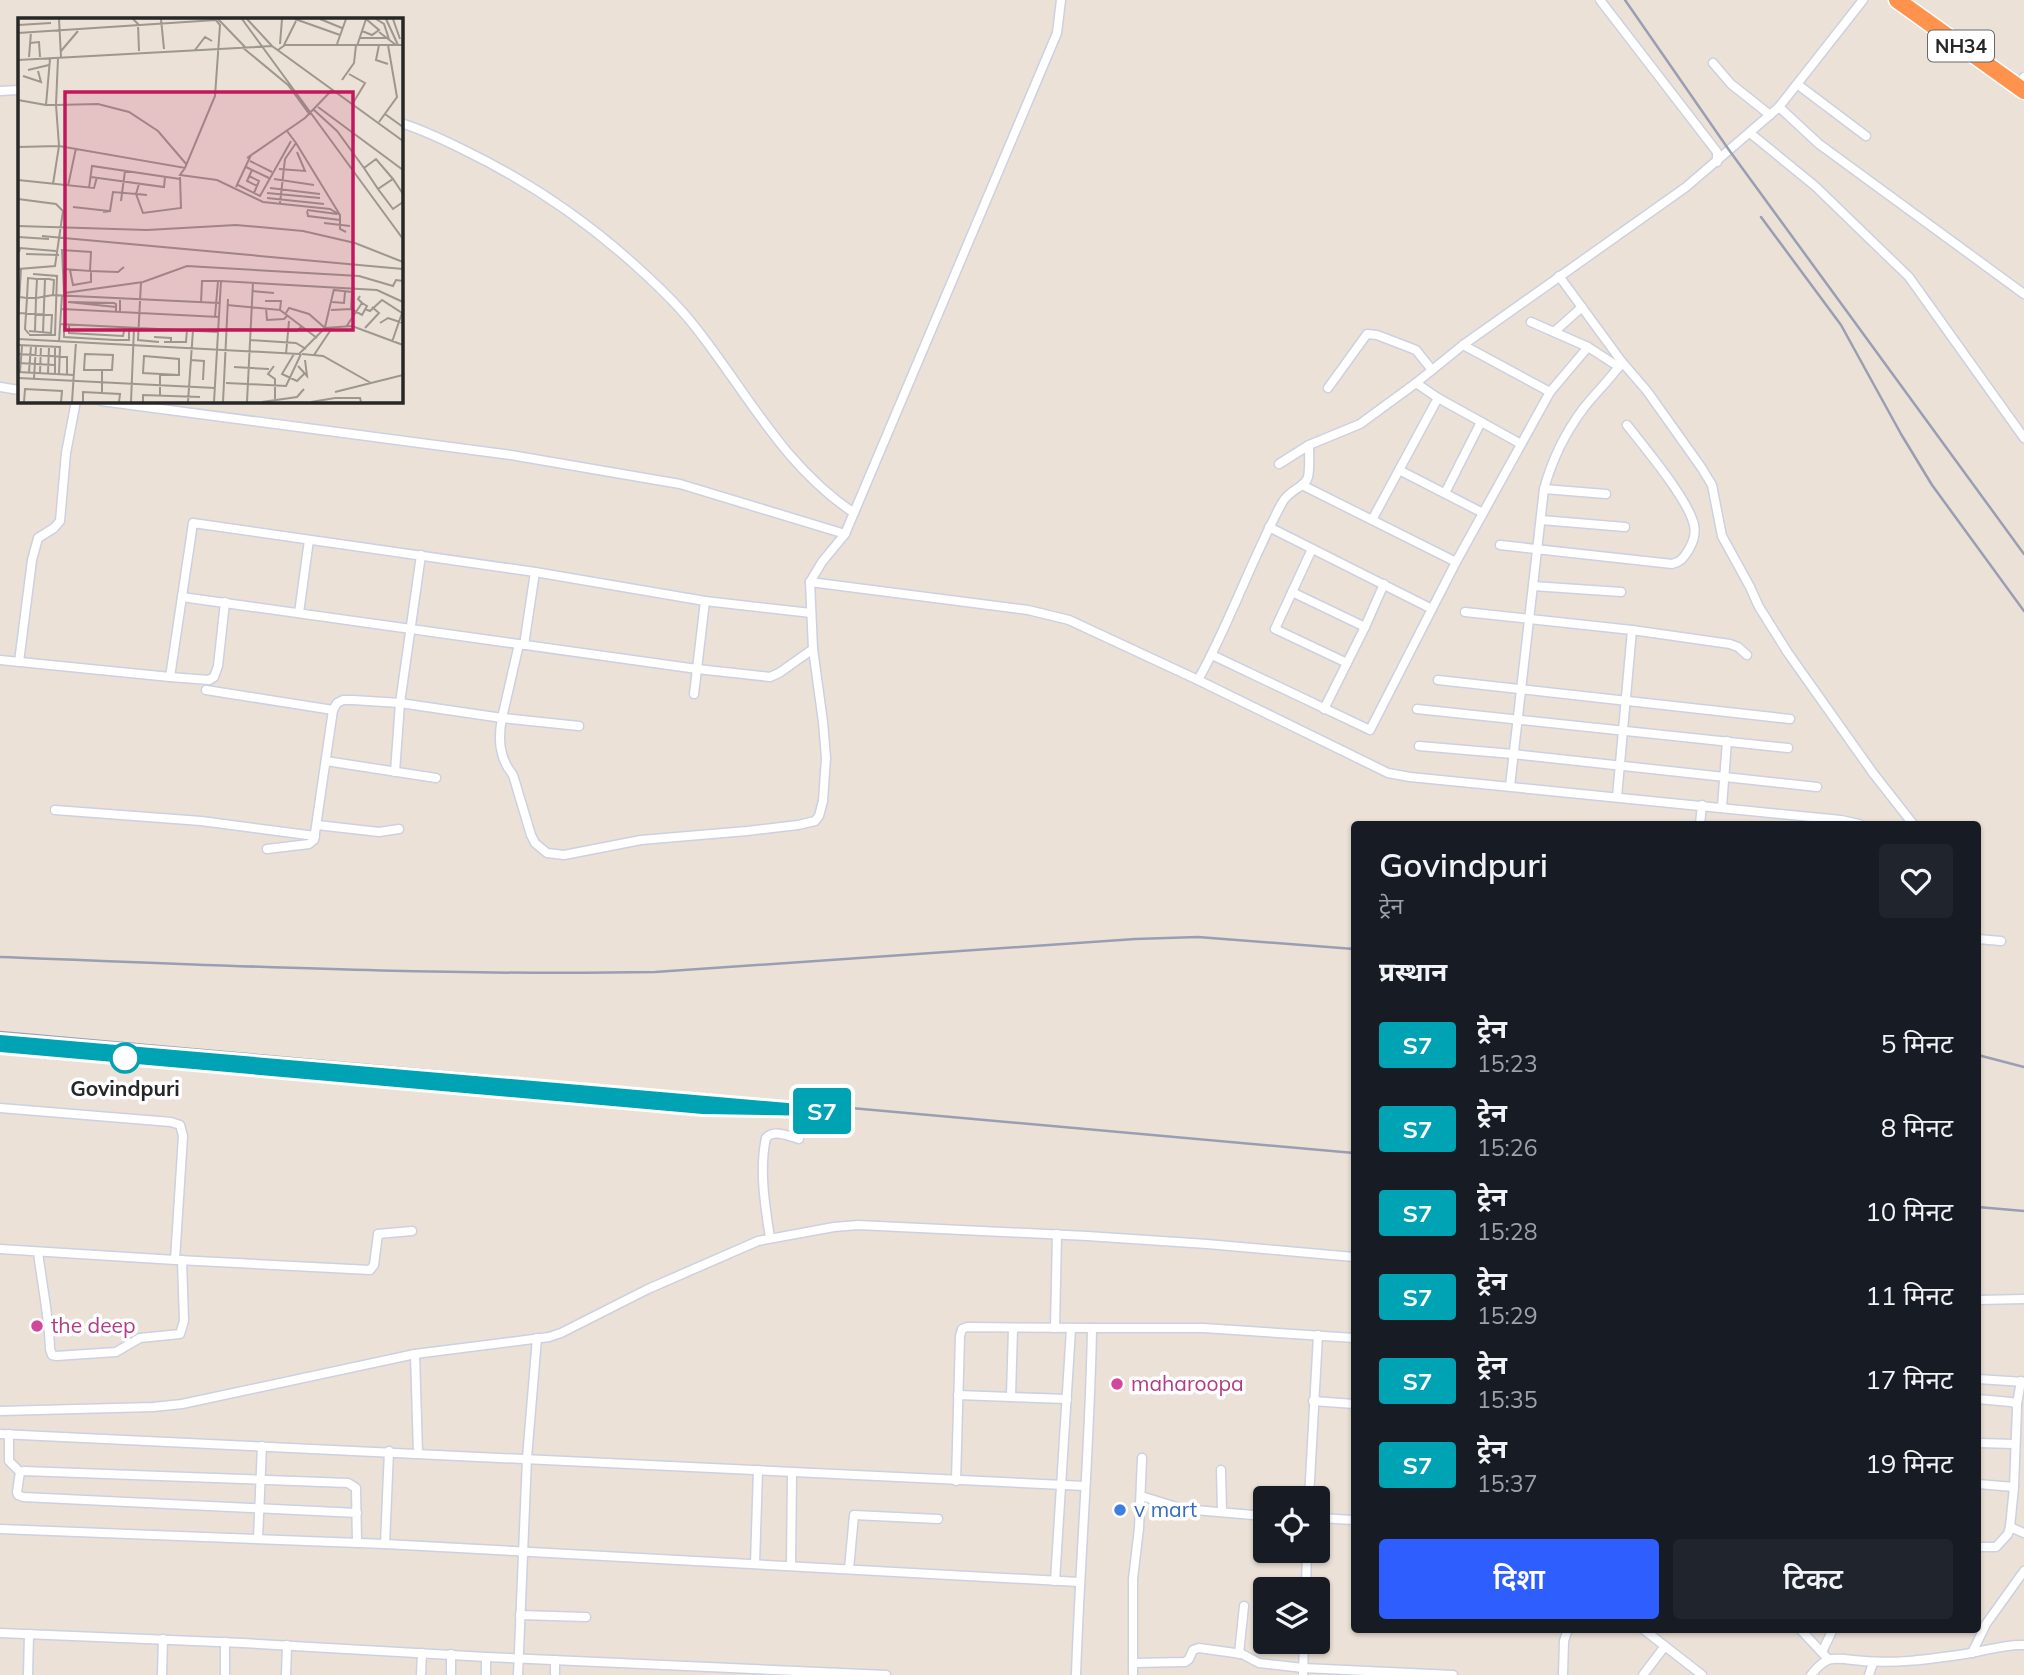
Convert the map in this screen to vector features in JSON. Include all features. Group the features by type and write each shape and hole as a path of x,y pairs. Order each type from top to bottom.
{"highway":[{"name":"NH34","path":"1897,0 2024,91"},
{"name":"NH34","path":"1915,0 2024,78"}],"street":[{"path":"534,572 522,644 499,738 501,752 513,775 535,843 547,853 564,855 641,840 808,824 815,821 824,801 826,775 824,722 813,649 810,582 845,534 1056,33 1061,0"},
{"path":"1600,0 1717,152 1717,162"},
{"path":"1279,464 1309,445 1360,424 1463,345 1670,200 1779,107 1863,0"},
{"path":"1713,63 1741,93 1770,115"},
{"path":"1797,84 1866,136"},
{"path":"0,91 18,90"},
{"path":"1779,107 1819,144 2024,294"},
{"path":"402,123 516,176 572,213 612,245 650,279 692,323 778,444 812,480 854,513"},
{"path":"1750,132 1815,186 1909,277 2024,438"},
{"path":"1559,276 1620,365 1647,391 1701,467 1712,485 1722,536 1759,607 1788,653 1873,773 1911,821"},
{"path":"1554,332 1582,307"},
{"path":"1531,322 1620,365"},
{"path":"1328,388 1367,334 1377,335 1416,350 1432,370"},
{"path":"1463,345 1550,392"},
{"path":"1212,655 1370,730 1456,562 1550,392 1588,348"},
{"path":"1510,786 1545,489 1555,455 1576,420 1620,365"},
{"path":"1416,383 1521,444"},
{"path":"0,387 18,390"},
{"path":"1372,520 1438,398"},
{"path":"19,662 36,544 42,535 58,525 62,514 66,453 76,402"},
{"path":"109,402 512,455 680,484 845,534"},
{"path":"1445,493 1481,422"},
{"path":"1500,545 1671,564 1682,559 1693,542 1695,533 1690,515 1628,425"},
{"path":"1198,680 1287,493 1302,485 1308,475 1309,445"},
{"path":"1399,470 1483,513"},
{"path":"1302,485 1456,562"},
{"path":"1545,489 1606,494"},
{"path":"1541,520 1625,527"},
{"path":"170,677 193,523 534,572 705,601 811,613"},
{"path":"1269,527 1432,609"},
{"path":"299,613 309,540"},
{"path":"1312,549 1275,629 1347,663"},
{"path":"395,772 400,703 421,555"},
{"path":"810,582 1053,615 1085,627 1198,680 1388,773 1846,821"},
{"path":"1324,709 1384,584"},
{"path":"1533,586 1621,593"},
{"path":"1292,592 1365,628"},
{"path":"182,597 770,677 813,649"},
{"path":"694,694 705,601"},
{"path":"0,660 203,680 214,677 218,666 225,602"},
{"path":"1465,612 1632,630 1730,644 1747,655"},
{"path":"1617,797 1632,630"},
{"path":"1438,680 1790,719"},
{"path":"206,690 333,710"},
{"path":"267,849 309,845 312,842 317,825 333,710 342,700 400,703 579,726"},
{"path":"1417,709 1788,748"},
{"path":"1722,807 1727,741"},
{"path":"1419,746 1817,787"},
{"path":"326,761 436,778"},
{"path":"1700,821 1702,805"},
{"path":"55,810 188,819 315,836"},
{"path":"317,825 379,832 399,829"},
{"path":"1981,939 2001,941"},
{"path":"0,1108 171,1122 180,1125 183,1136 179,1260 184,1321 180,1334 139,1338 117,1352 56,1356 52,1354 49,1312 38,1252"},
{"path":"770,1238 764,1169 766,1138 769,1134 776,1133 799,1139"},
{"path":"0,1411 182,1404 415,1354 561,1333 751,1243 859,1225 1056,1234 1351,1257"},
{"path":"0,1249 370,1270 374,1265 378,1234 412,1231"},
{"path":"1055,1328 1056,1234"},
{"path":"1981,1300 2024,1299"},
{"path":"956,1481 960,1336 962,1329 967,1327 1203,1328 1351,1338"},
{"path":"1011,1396 1013,1328"},
{"path":"1055,1581 1071,1328"},
{"path":"1076,1675 1093,1328"},
{"path":"1310,1486 1318,1335"},
{"path":"517,1675 527,1458 537,1338"},
{"path":"415,1354 418,1452"},
{"path":"1981,1379 2022,1382 2017,1404 2010,1527 2008,1534 1996,1547 1981,1546"},
{"path":"958,1395 1067,1399"},
{"path":"1981,1399 2017,1404"},
{"path":"1313,1401 1351,1404"},
{"path":"357,1542 356,1488 351,1484 20,1472 9,1461 4,1434 1085,1486"},
{"path":"1981,1443 2015,1444"},
{"path":"258,1539 262,1446"},
{"path":"385,1544 389,1451"},
{"path":"1133,1675 1133,1579 1142,1458"},
{"path":"755,1564 758,1470"},
{"path":"1221,1470 1222,1512"},
{"path":"20,1472 18,1492 23,1497 357,1513"},
{"path":"791,1566 792,1472"},
{"path":"1981,1484 2014,1487"},
{"path":"1141,1496 1183,1508 1253,1515"},
{"path":"849,1569 854,1515 938,1519"},
{"path":"1330,1519 1351,1520"},
{"path":"2010,1527 2024,1533"},
{"path":"0,1529 357,1542 1079,1582"},
{"path":"1972,1653 1986,1624 2024,1571"},
{"path":"1239,1654 1244,1606"},
{"path":"520,1615 586,1617"},
{"path":"0,1633 664,1665 704,1671 886,1675"},
{"path":"1563,1675 1567,1633"},
{"path":"1648,1633 1702,1675"},
{"path":"1804,1633 1828,1659"},
{"path":"1822,1652 1831,1633"},
{"path":"28,1675 29,1634"},
{"path":"162,1675 163,1639"},
{"path":"225,1642 225,1675"},
{"path":"286,1675 287,1645"},
{"path":"1811,1675 1819,1664 1828,1659 1873,1662 1924,1659 2024,1645"},
{"path":"1643,1675 1665,1646"},
{"path":"1133,1663 1185,1662 1197,1648 1239,1654 1259,1662 1303,1672 1453,1675"},
{"path":"421,1675 422,1653"},
{"path":"451,1654 451,1675"},
{"path":"1303,1672 1304,1654"},
{"path":"486,1657 486,1675"},
{"path":"555,1660 555,1675"},
{"path":"1869,1675 1873,1662"},
{"path":"664,1665 664,1675"}],"railway":[{"path":"1625,0 1729,150 2024,554"},
{"path":"1761,217 1841,325 1932,485 2024,611"},
{"path":"0,957 327,969 573,973 655,972 1198,937 1351,949"},
{"path":"0,1032 1351,1153"},
{"path":"0,1047 703,1109 763,1110"},
{"path":"1981,1056 2024,1067"},
{"path":"1981,1207 2024,1211"}],"train":[{"name":"S7","path":"0,1040 822,1111 703,1109 0,1047"}],"place":[{"name":"Govindpuri","path":"125,1058"},
{"name":"the deep","path":"37,1326"},
{"name":"maharoopa","path":"1117,1384"},
{"name":"v mart","path":"1120,1510"}]}
